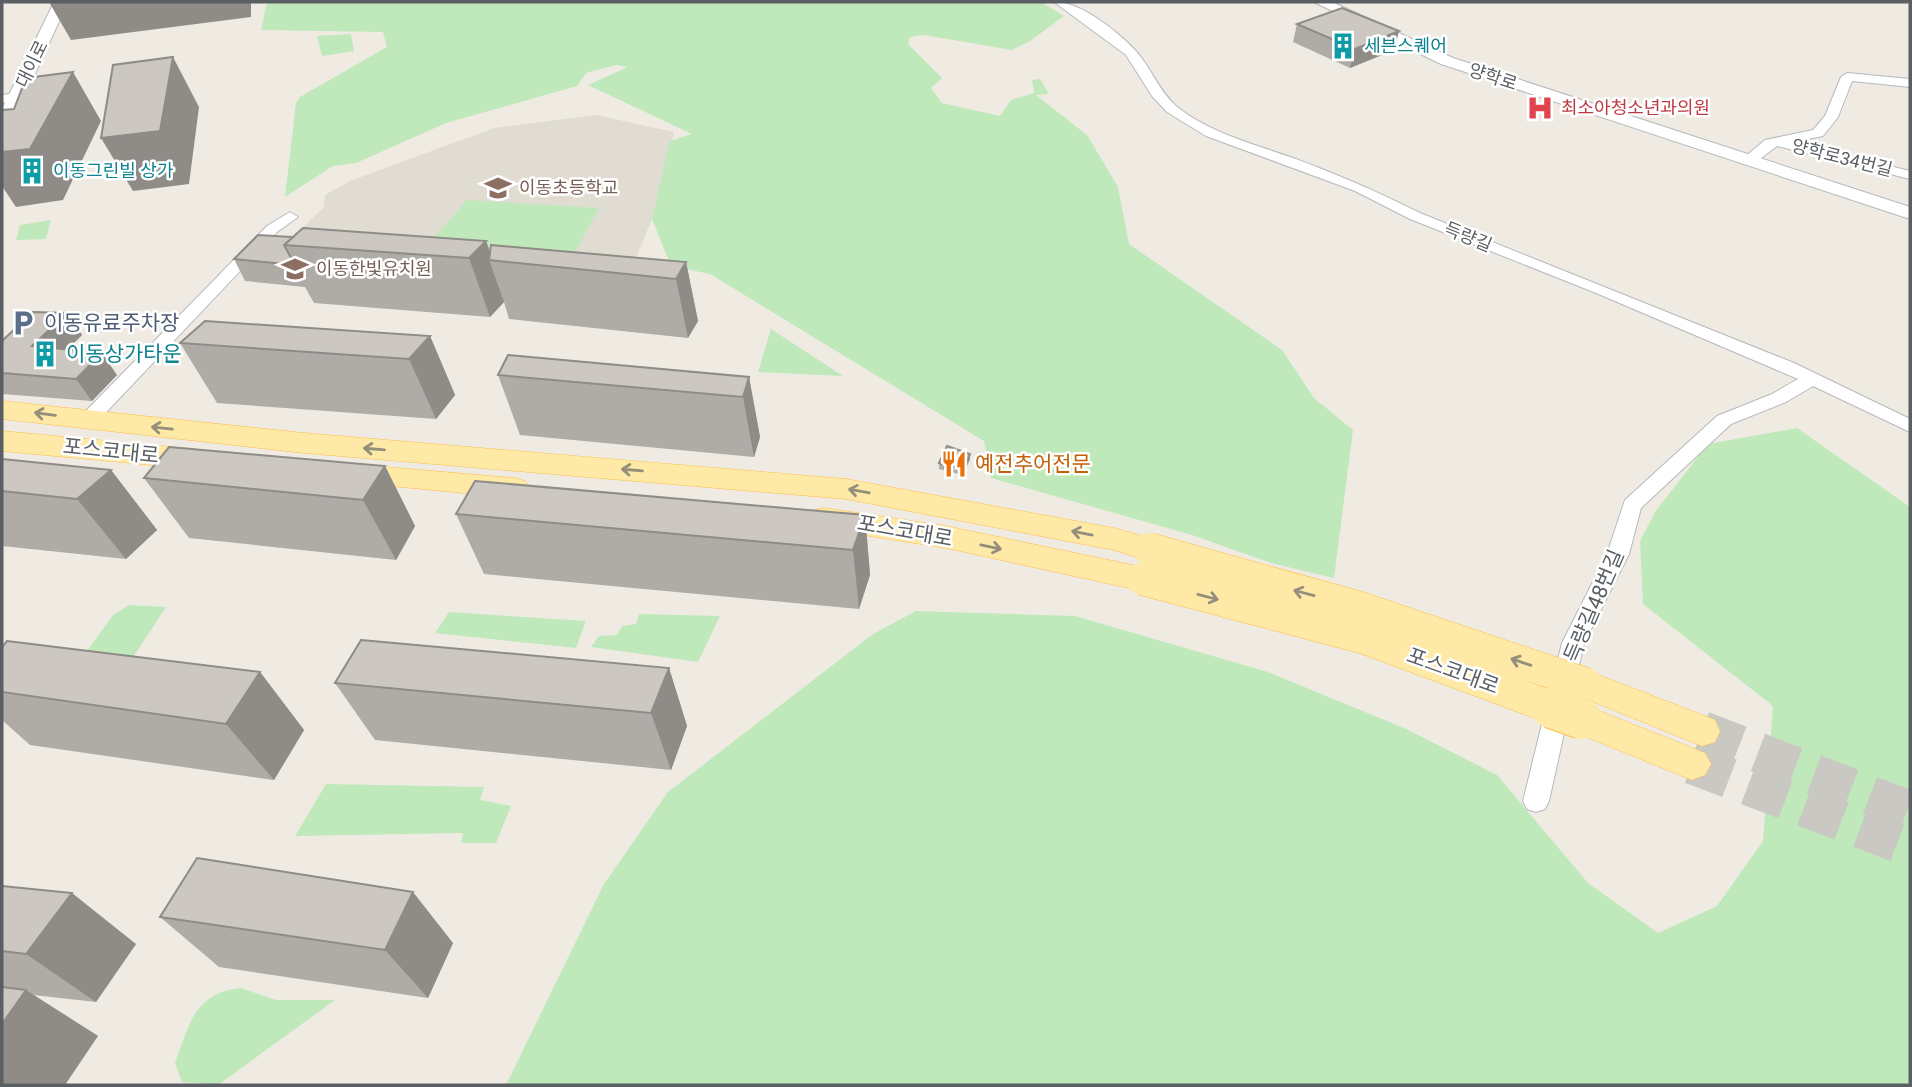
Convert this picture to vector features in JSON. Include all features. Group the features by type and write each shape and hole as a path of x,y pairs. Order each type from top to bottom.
{"main road":[{"name":"포스코대로","path":"2,410 206,433 846,489 1102,537 1145,564 1365,638 1582,719 1697,748 1586,684 1357,607 1145,564 792,515"},
{"path":"186,458 203,447 206,433"},
{"name":"포스코대로","path":"2,441 738,509"}],"street":[{"name":"대이로","path":"2,126 9,98 61,2"},
{"name":"득량길","path":"1060,2 1103,30 1131,53 1157,93 1172,109 1212,133 1360,188 1415,216 1602,289 1812,379 1910,426"},
{"name":"양학로","path":"1321,2 1447,61 1650,130 1751,159 1910,213"},
{"path":"1751,159 1774,142 1818,133 1830,117 1847,76 1910,83"},
{"name":"양학로34번길","path":"1774,142 1814,149 1910,175"},
{"name":"포스코대로","path":"88,420 272,229 290,217"},
{"name":"득량길48번길","path":"1536,801 1573,643 1618,554 1632,505 1724,420 1779,398 1812,379"}],"shaded area":[{"name":"이동초등학교","path":"596,115 674,132 652,219 633,265 286,244 324,207 325,195 350,181 494,128"}],"green space":[{"path":"267,2 1041,2 1064,16 1030,41 1012,50 924,35 910,37 908,44 942,78 931,88 942,103 1000,116 1011,100 1034,93 1032,80 1040,79 1049,94 1036,95 1087,135 1118,187 1129,244 1282,350 1314,398 1353,430 1334,578 1271,563 1192,535 991,478 984,441 710,274 671,266 652,219 670,141 692,134 588,85 628,67 616,65 586,73 577,86 446,123 356,163 333,166 285,197 296,103 300,97 387,47 383,32 261,30"},
{"path":"351,34 354,51 322,56 317,36"},
{"path":"467,200 599,208 572,258 427,246"},
{"path":"51,220 46,239 16,240 20,225"},
{"path":"771,329 843,376 758,372"},
{"path":"1797,428 1910,507 1910,1085 506,1085 604,884 668,792 873,634 916,611 1075,616 1268,672 1406,729 1497,775 1588,883 1658,933 1717,906 1763,841 1773,706 1643,604 1640,541 1655,512 1708,444"},
{"path":"129,605 166,607 126,668 82,658 113,615"},
{"path":"449,612 586,621 576,648 435,633"},
{"path":"639,614 720,616 698,662 591,647 599,636 617,635 622,626 636,624"},
{"path":"326,784 484,787 480,800 511,806 496,843 461,843 463,833 295,836"},
{"path":"241,988 276,1000 335,1000 218,1085 182,1082 175,1063 196,1013 213,996"}],"building":[{"path":"1342,8 1399,31 1355,49 1297,24"},
{"path":"173,57 160,131 101,138 113,65"},
{"path":"73,72 30,149 2,152 2,110 14,109 26,78"},
{"path":"303,228 486,241 469,258 284,245"},
{"path":"258,235 293,237 284,245 295,265 234,259"},
{"path":"491,245 686,262 676,279 489,260"},
{"path":"33,312 67,313 32,346 102,353 76,379 2,373 2,341"},
{"path":"205,321 430,336 409,359 180,343"},
{"path":"508,355 749,377 743,397 498,375"},
{"name":"예전추어전문","path":"947,446 970,454 963,470 939,463"},
{"path":"169,447 385,466 363,500 144,478"},
{"path":"2,459 111,470 77,499 2,491"},
{"path":"475,481 865,515 853,550 456,514"},
{"path":"361,640 669,668 651,713 335,683"},
{"path":"7,641 260,672 226,724 2,692 2,647"},
{"path":"197,858 413,892 385,950 160,917"},
{"path":"2,886 72,893 26,954 2,951"},
{"path":"2,987 26,990 2,1024"}],"tunnel":[{"path":"1702,731 1910,811"},
{"path":"1692,764 1910,847"}],"place":[{"name":"세븐스퀘어","path":"1343,46"},
{"name":"최소아청소년과의원","path":"1540,108"},
{"name":"이동그린빌 상가","path":"32,171"},
{"name":"이동초등학교","path":"498,188"},
{"name":"이동한빛유치원","path":"295,269"},
{"name":"이동유료주차장","path":"23,323"},
{"name":"이동상가타운","path":"45,354"},
{"name":"예전추어전문","path":"954,464"}]}
